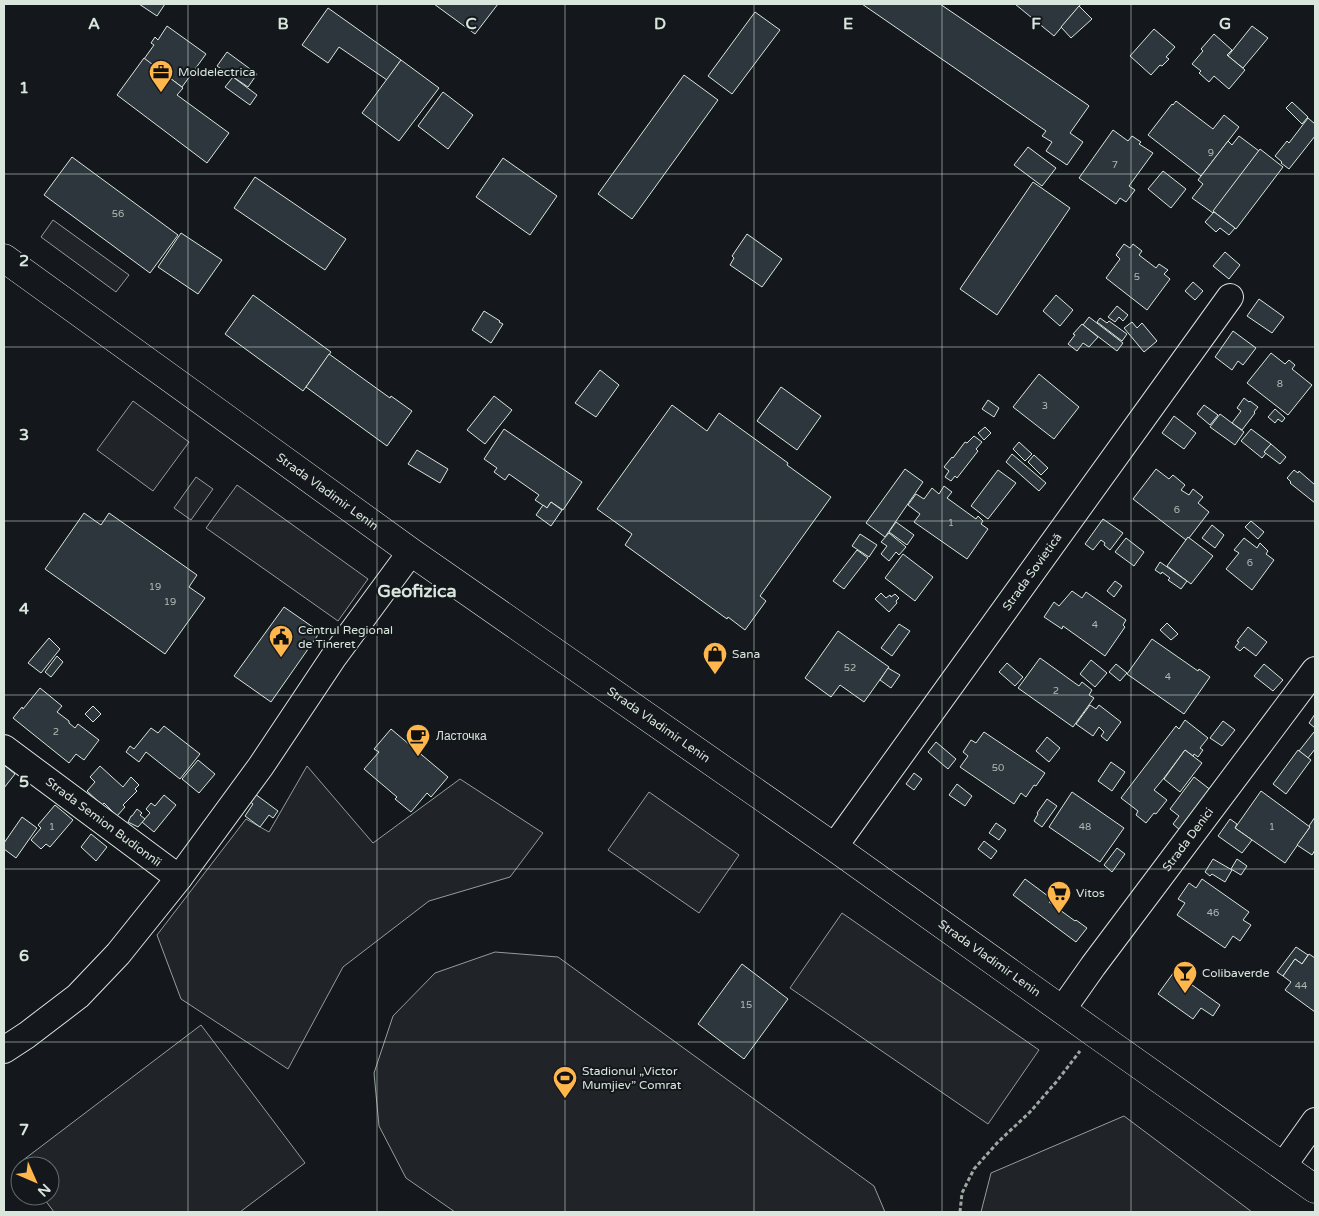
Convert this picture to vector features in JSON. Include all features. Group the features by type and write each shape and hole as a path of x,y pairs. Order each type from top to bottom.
{"main road":[{"name":"Strada Vladimir Lenin","path":"4,258 411,552 834,847 1315,1188"}],"street":[{"name":"Strada Sovietică","path":"834,847 1230,297"},
{"path":"4,1050 78,996 118,954 179,878 261,766 333,658 411,552"},
{"name":"Strada Denici","path":"1062,1010 1315,670"},
{"name":"Strada Semion Budionnîi","path":"4,748 179,878"},
{"path":"1283,1166 1315,1121"}],"path":[{"path":"960,1212 962,1192 974,1169 1058,1081 1093,1032"}],"shaded area":[{"path":"53,220 129,275 116,292 41,237"},
{"path":"133,401 189,442 153,491 97,450"},
{"path":"196,477 213,489 191,520 174,508"},
{"path":"237,485 368,579 338,621 206,528"},
{"path":"307,766 373,843 460,779 543,833 510,877 429,901 343,967 288,1069 181,999 157,935 246,819 269,832"},
{"path":"649,792 739,855 699,913 608,850"},
{"path":"842,913 1039,1050 988,1124 790,988"},
{"name":"Stadionul „Victor Mumjiev” Comrat","path":"495,952 558,957 874,1186 885,1212 455,1212 406,1178 379,1126 374,1073 393,1016 435,973"},
{"path":"201,1025 305,1163 240,1212 54,1212 50,1206 60,1206 60,1156 29,1156"},
{"path":"1124,1116 1252,1212 981,1212 991,1173"}],"building":[{"path":"139,4 165,4 157,16"},
{"path":"434,4 498,4 475,34"},
{"path":"862,4 940,4 1088,105 1070,133 1083,142 1067,165 1046,151 1052,142 1042,136 1046,131"},
{"path":"1015,4 1081,4 1054,36"},
{"path":"1079,6 1092,19 1071,38 1061,27"},
{"path":"328,8 401,60 387,80 339,47 328,63 302,45"},
{"path":"755,12 780,30 732,94 708,76"},
{"path":"167,26 206,54 182,87 144,59 154,45 151,43 155,37 158,40"},
{"path":"1252,26 1268,38 1243,68 1228,56"},
{"path":"1154,29 1175,47 1166,57 1169,59 1151,75 1130,56"},
{"path":"1214,34 1232,50 1227,55 1245,70 1229,89 1214,76 1209,82 1199,73 1201,71 1192,64 1203,51 1201,49"},
{"path":"227,52 257,74 248,87 217,66"},
{"path":"144,58 183,88 177,95 229,133 207,163 117,95"},
{"path":"401,60 439,88 399,141 362,113"},
{"path":"684,75 718,100 632,219 598,194"},
{"path":"233,77 257,95 250,105 225,87"},
{"path":"443,92 473,115 448,149 418,126"},
{"path":"1176,101 1213,129 1224,115 1239,127 1201,176 1148,135"},
{"path":"1292,102 1308,117 1302,124 1286,108"},
{"path":"1308,118 1315,124 1315,136 1289,169 1275,156 1287,141 1289,143"},
{"path":"1113,130 1128,141 1132,136 1141,142 1139,144 1153,153 1129,186 1135,190 1126,202 1120,198 1116,204 1079,178"},
{"path":"1239,136 1259,151 1213,213 1192,198 1203,184 1198,180 1228,141 1232,145"},
{"path":"1028,147 1056,168 1042,186 1014,165"},
{"path":"1260,149 1283,167 1236,229 1213,211"},
{"path":"72,157 178,235 150,273 44,195"},
{"path":"503,158 557,196 530,235 476,197"},
{"path":"1163,171 1186,189 1171,208 1148,189"},
{"path":"255,177 346,239 325,270 234,208"},
{"path":"1033,182 1070,208 997,315 960,289"},
{"path":"1214,212 1235,228 1229,235 1220,228 1216,232 1205,222"},
{"path":"181,233 222,260 198,294 158,267"},
{"path":"747,234 782,259 762,287 730,265 734,258 732,256"},
{"path":"1124,244 1130,248 1133,244 1142,251 1139,255 1156,268 1159,264 1168,270 1164,274 1170,279 1147,310 1106,278 1120,259 1116,255"},
{"path":"1225,252 1240,265 1229,279 1213,266"},
{"path":"1193,282 1203,291 1195,300 1185,291"},
{"path":"253,295 331,352 303,391 225,334"},
{"path":"1056,295 1073,310 1060,326 1043,311"},
{"path":"1259,299 1284,317 1272,333 1247,316"},
{"path":"1117,306 1128,315 1123,321 1119,317 1115,322 1108,317"},
{"path":"484,311 503,324 491,343 472,330"},
{"path":"1089,317 1123,343 1117,351 1083,325"},
{"path":"1100,318 1107,323 1109,321 1127,334 1122,341 1097,322"},
{"path":"1132,322 1137,328 1142,323 1157,341 1144,352 1124,328"},
{"path":"1082,324 1098,337 1089,347 1083,343 1077,351 1068,344 1075,335 1073,334"},
{"path":"1233,331 1256,348 1243,365 1238,361 1232,370 1215,357"},
{"path":"1271,353 1285,364 1289,360 1295,365 1292,369 1312,385 1288,415 1247,383"},
{"path":"329,354 390,398 391,396 412,411 387,446 306,387"},
{"path":"600,370 619,385 596,417 575,403"},
{"path":"1039,374 1079,407 1054,439 1013,407"},
{"path":"781,387 821,416 797,450 757,421"},
{"path":"494,396 512,410 485,444 467,430"},
{"path":"1244,398 1258,407 1242,430 1232,423 1241,411 1237,408"},
{"path":"988,400 999,408 994,417 982,409"},
{"path":"672,405 707,431 719,413 831,497 760,596 766,601 745,630 625,545 632,534 597,509"},
{"path":"1204,405 1218,415 1210,425 1197,414"},
{"path":"1275,409 1285,418 1282,422 1278,419 1275,423 1268,417"},
{"path":"1220,414 1244,432 1235,445 1210,427"},
{"path":"1174,416 1196,433 1184,449 1162,433"},
{"path":"985,427 991,433 984,440 978,433"},
{"path":"504,429 582,482 563,510 551,502 547,508 535,500 539,495 509,474 505,480 494,472 497,468 484,459"},
{"path":"1251,429 1271,444 1264,452 1266,453 1262,458 1241,441"},
{"path":"974,436 982,442 976,449 978,451 957,478 955,476 951,481 945,477 949,471 944,467 965,442 967,443"},
{"path":"1019,442 1032,454 1025,461 1013,449"},
{"path":"1271,444 1286,457 1280,464 1264,452"},
{"path":"417,450 448,469 440,483 408,464"},
{"path":"1012,454 1046,483 1039,491 1006,462"},
{"path":"1034,455 1048,468 1041,475 1028,462"},
{"path":"905,469 923,482 885,537 866,523"},
{"path":"1156,469 1169,479 1173,475 1185,485 1181,490 1189,495 1193,489 1203,497 1198,503 1209,512 1186,540 1133,499"},
{"path":"998,470 1016,483 988,519 971,506"},
{"path":"1294,470 1298,473 1299,471 1315,485 1315,503 1290,483 1287,478"},
{"path":"944,486 952,492 947,498 976,519 978,516 983,521 981,524 988,529 967,559 914,522 920,514 908,505 916,494 924,499 932,488 939,494"},
{"path":"551,502 562,510 551,526 536,515 543,505 547,508"},
{"path":"84,513 101,525 109,513 197,575 189,587 205,598 165,654 45,569"},
{"path":"1103,519 1123,533 1110,550 1101,540 1093,550 1085,544"},
{"path":"1251,521 1264,532 1258,539 1245,527"},
{"path":"896,522 914,535 907,545 889,532"},
{"path":"1212,525 1224,535 1215,548 1202,538"},
{"path":"889,533 906,547 899,555 896,552 889,561 881,554 887,546 881,542"},
{"path":"860,534 877,545 869,557 852,546"},
{"path":"1188,537 1213,556 1191,584 1167,566"},
{"path":"1126,538 1144,552 1134,566 1115,552"},
{"path":"1244,538 1257,548 1260,543 1268,551 1266,554 1274,560 1252,590 1226,569 1239,553 1234,550"},
{"path":"857,550 868,558 844,589 833,581"},
{"path":"903,554 933,577 915,601 885,578"},
{"path":"1160,562 1187,581 1181,589 1168,580 1170,578 1162,572 1161,574 1155,570"},
{"path":"1115,581 1122,586 1114,597 1107,591"},
{"path":"1072,591 1082,598 1086,592 1126,620 1123,625 1125,627 1105,656 1063,626 1062,629 1044,617 1054,602 1059,606"},
{"path":"881,593 886,598 895,594 899,598 889,612 875,599"},
{"path":"284,607 320,632 271,702 234,676"},
{"path":"1167,623 1178,634 1171,640 1160,630"},
{"path":"899,624 910,631 892,656 881,648"},
{"path":"1248,627 1267,642 1256,656 1244,647 1240,651 1235,647 1239,642 1237,641"},
{"path":"838,631 889,667 864,702 840,685 831,697 805,678"},
{"path":"49,638 60,649 41,673 28,663"},
{"path":"1152,639 1198,671 1199,669 1210,677 1184,714 1127,674"},
{"path":"57,656 63,662 51,677 45,672"},
{"path":"1040,658 1079,686 1082,682 1092,690 1089,695 1094,698 1073,727 1018,688"},
{"path":"1091,660 1107,673 1095,687 1080,674"},
{"path":"1007,663 1023,677 1015,686 999,672"},
{"path":"1116,664 1127,673 1120,681 1109,672"},
{"path":"1264,664 1283,680 1273,691 1254,676"},
{"path":"888,668 900,675 891,688 880,680"},
{"path":"40,688 62,706 57,712 69,723 75,728 78,724 99,740 84,760 76,754 69,763 13,718"},
{"path":"1090,705 1096,709 1099,705 1121,722 1107,741 1101,736 1104,732 1099,727 1093,736 1076,724"},
{"path":"93,706 101,714 93,722 85,714"},
{"path":"1315,714 1315,728 1309,723"},
{"path":"1185,720 1208,738 1200,748 1203,750 1198,757 1185,750 1154,790 1167,800 1146,823 1136,815 1138,811 1121,798 1176,726 1179,729"},
{"path":"1223,721 1235,730 1222,746 1210,738"},
{"path":"164,726 200,754 180,779 146,752 139,762 126,752 130,746 134,749 151,728 158,733"},
{"path":"391,729 448,777 431,797 427,793 411,812 395,799 397,797 364,769 379,752 374,749"},
{"path":"984,732 1045,773 1026,797 1021,793 1014,804 960,767 968,756 963,752 971,740 976,743"},
{"path":"1314,732 1315,749 1308,758 1299,751"},
{"path":"1047,737 1060,748 1049,762 1036,751"},
{"path":"936,742 956,759 948,769 928,752"},
{"path":"1185,750 1202,763 1180,792 1164,779"},
{"path":"1298,750 1311,760 1286,794 1273,784"},
{"path":"198,760 215,774 199,793 182,779"},
{"path":"1111,762 1125,772 1112,791 1098,781"},
{"path":"4,765 15,774 4,788"},
{"path":"100,766 123,787 131,777 139,785 135,789 137,791 123,805 125,807 117,816 104,803 102,805 87,791 95,782 90,777"},
{"path":"914,773 922,779 914,790 906,784"},
{"path":"1194,777 1212,791 1181,831 1173,824 1179,816 1170,809"},
{"path":"957,784 972,796 965,806 949,795"},
{"path":"1261,791 1310,827 1285,863 1235,828"},
{"path":"1072,792 1124,828 1100,862 1049,827"},
{"path":"255,794 278,811 273,818 269,815 260,827 245,816 253,804 250,802"},
{"path":"164,795 176,805 154,832 142,822 150,813 146,809 151,803 155,806"},
{"path":"1047,799 1057,806 1042,827 1034,821"},
{"path":"55,805 73,820 50,847 46,844 41,849 31,840 41,828 38,825"},
{"path":"137,809 145,819 138,827 128,822"},
{"path":"22,817 37,828 16,858 4,849 4,843"},
{"path":"1315,817 1315,850 1312,855 1297,845"},
{"path":"1230,819 1237,824 1235,828 1252,840 1242,853 1218,836"},
{"path":"996,823 1006,830 999,840 989,833"},
{"path":"91,834 107,847 96,861 81,847"},
{"path":"984,841 997,851 991,859 978,849"},
{"path":"1117,848 1125,854 1112,872 1104,865"},
{"path":"1213,859 1232,870 1225,882 1205,872"},
{"path":"1237,859 1247,866 1241,875 1231,869"},
{"path":"1025,879 1052,899 1049,902 1087,928 1076,942 1013,895"},
{"path":"1202,879 1249,912 1243,920 1251,925 1240,941 1233,936 1225,948 1177,915 1185,903 1178,899 1189,883 1196,888"},
{"path":"1296,947 1308,955 1302,964 1295,959 1283,976 1277,972"},
{"path":"1309,954 1315,958 1315,1012 1285,990 1291,982 1283,976 1295,959 1302,964"},
{"path":"742,964 788,999 744,1059 698,1024"},
{"path":"1174,972 1220,1005 1213,1016 1201,1008 1193,1019 1158,994"}],"place":[{"name":"Moldelectrica","path":"161,93"},
{"name":"Centrul Regional de Tineret","path":"281,658"},
{"name":"Sana","path":"715,675"},
{"name":"Ласточка","path":"418,757"},
{"name":"Vitos","path":"1059,914"},
{"name":"Colibaverde","path":"1185,994"},
{"name":"Stadionul „Victor Mumjiev” Comrat","path":"565,1099"}],"district":[{"name":"Geofizica","path":"417,591"}]}
